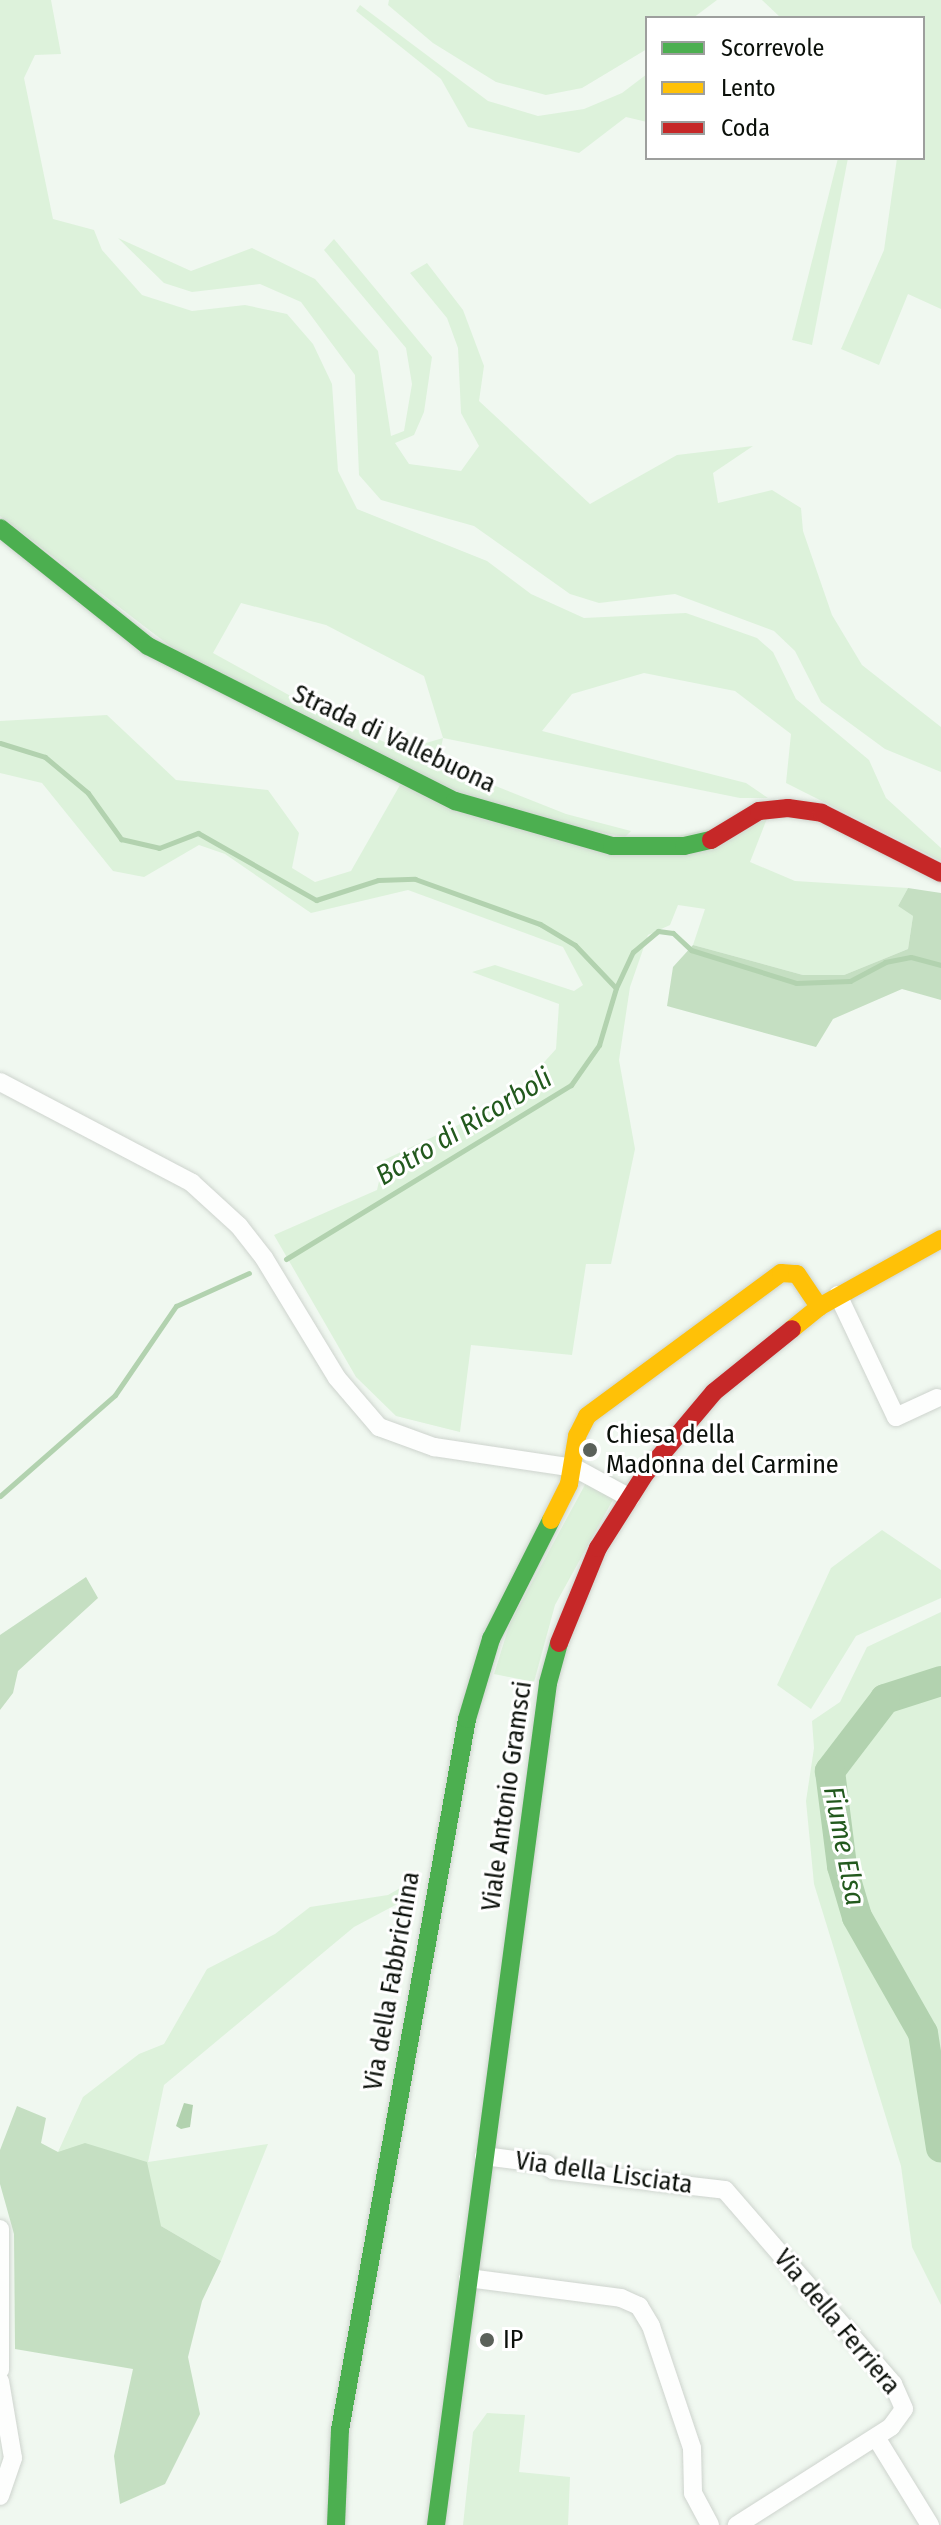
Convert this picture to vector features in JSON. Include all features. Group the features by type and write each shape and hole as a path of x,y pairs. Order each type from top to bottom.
{"street":[{"name":"Strada di Vallebuona","path":"0,528 148,646 455,801 546,831 612,846 684,846 712,840 759,811 788,808 822,813 941,873"},
{"path":"0,1082 192,1183 239,1226 268,1265 337,1378 379,1427 434,1447 575,1468 630,1498"},
{"name":"Viale Antonio Gramsci","path":"436,2525 551,1667 586,1571 630,1498 714,1392 819,1307 941,1239"},
{"name":"Via della Fabbrichina","path":"336,2525 337,2450 365,2289 475,1685 501,1616 575,1468 577,1436 587,1416 779,1275 797,1274 819,1307"},
{"path":"838,1295 896,1417 937,1398"},
{"name":"Via della Lisciata","path":"484,2156 546,2164 553,2170 725,2190"},
{"name":"Via della Ferriera","path":"725,2190 897,2389 903,2413 877,2439 737,2525"},
{"path":"0,2229 0,2370"},
{"path":"468,2278 614,2296 639,2306 651,2326 695,2464 693,2493 710,2525"},
{"path":"0,2381 13,2458 0,2496"},
{"path":"877,2439 930,2525"}],"shaded area":[{"path":"0,0 51,0 61,54 35,55 24,78 53,219 94,230 102,250 142,295 192,311 245,305 287,314 313,344 332,384 338,471 357,509 487,561 531,594 584,618 686,613 757,638 773,652 796,699 869,760 886,798 941,848 941,861 786,783 791,734 735,691 644,673 572,694 542,731 746,783 768,798 740,798 443,738 438,763 566,814 631,831 625,837 537,820 473,799 191,662 0,516","holes":["241,603 326,625 424,676 443,738 402,750 325,715 213,653"]},
{"path":"389,0 717,0 696,16 645,16 645,50 582,88 546,95 496,82 433,43 388,5"},
{"path":"762,0 941,0 941,309 908,294 879,365 841,349 884,250 897,160 925,160 925,16 779,16"},
{"path":"360,5 488,101 538,116 584,109 622,93 645,76 645,122 626,117 579,153 468,127 441,79 356,11"},
{"path":"837,160 848,160 812,345 792,340"},
{"path":"118,238 191,271 252,248 315,279 378,351 391,436 404,431 412,384 406,348 324,250 334,239 432,357 424,412 414,435 395,443 409,464 461,471 479,446 461,413 458,348 447,318 410,273 427,263 463,310 484,366 479,401 590,504 677,455 753,446 713,473 718,503 772,490 801,508 803,531 832,615 862,665 941,727 941,772 885,749 821,702 795,651 774,631 675,594 599,603 570,594 474,526 381,500 359,475 355,375 301,302 260,284 192,292 164,283"},
{"path":"107,715 176,780 268,790 299,833 292,868 315,882 351,871 400,785 614,850 768,816 750,862 795,881 908,888 898,906 913,916 908,949 844,975 803,975 693,945 705,909 678,905 670,925 648,935 630,987 619,1060 635,1149 611,1264 586,1264 572,1355 471,1345 460,1432 396,1416 356,1377 274,1235 377,1190 384,1160 509,1101 556,1049 559,1004 472,972 495,965 574,991 583,985 563,947 408,890 311,913 225,854 199,845 144,877 113,871 42,783 0,773 0,721"},
{"path":"908,888 941,893 941,1000 902,989 833,1019 816,1047 667,1006 673,967 693,945 803,975 844,975 908,949 913,916 898,906"},
{"path":"587,1481 615,1496 555,1605 534,1682 494,1674 510,1623"},
{"path":"882,1530 941,1570 941,1598 856,1636 811,1709 777,1685 831,1568"},
{"path":"86,1577 98,1598 18,1671 13,1693 0,1710 0,1635"},
{"path":"941,1612 941,2305 912,2247 901,2166 814,1884 806,1801 814,1748 812,1721 840,1702 867,1647"},
{"path":"416,1879 418,1893 354,1927 164,2085 148,2162 268,2144 221,2261 161,2226 58,2152 83,2097 139,2054 164,2044 207,1969 275,1934 310,1907 388,1895"},
{"path":"184,2103 193,2105 190,2127 181,2129 176,2126"},
{"path":"17,2106 46,2118 41,2143 58,2152 85,2143 147,2162 161,2226 221,2261 202,2301 188,2357 200,2414 165,2484 120,2504 114,2456 133,2369 15,2349 14,2234 0,2184 0,2150"},
{"path":"487,2413 525,2415 519,2472 570,2477 568,2525 463,2525 473,2432"}],"waterway":[{"path":"0,743 45,757 88,793 121,839 159,848 198,833 316,900 378,880 415,879 540,924 575,945 616,988 633,952 658,931 673,933 691,950 796,983 850,981 885,962 911,957 941,965"},
{"name":"Botro di Ricorboli","path":"286,1259 571,1085 599,1045 616,988"},
{"name":"Botro di Ricorboli","path":"0,1496 115,1395 176,1306 249,1273"},
{"name":"Fiume Elsa","path":"941,1681 885,1699 830,1771 842,1866 857,1917 923,2033 941,2148"}],"traffic: fast":[{"path":"0,528 148,646 455,801 612,846 684,846 711,840"},
{"path":"336,2525 340,2430 467,1719 491,1639 551,1520"},
{"path":"436,2525 548,1683 559,1643"}],"traffic: slow":[{"path":"792,1329 819,1307 941,1239"},
{"path":"551,1520 569,1484 577,1436 587,1416 781,1273 797,1274 819,1307"}],"traffic: jam":[{"path":"711,840 759,811 788,808 822,813 941,873"},
{"path":"559,1643 598,1548 645,1474 714,1392 792,1329"}],"place":[{"name":"Chiesa della Madonna del Carmine","path":"590,1450"},
{"name":"IP","path":"487,2340"}]}
